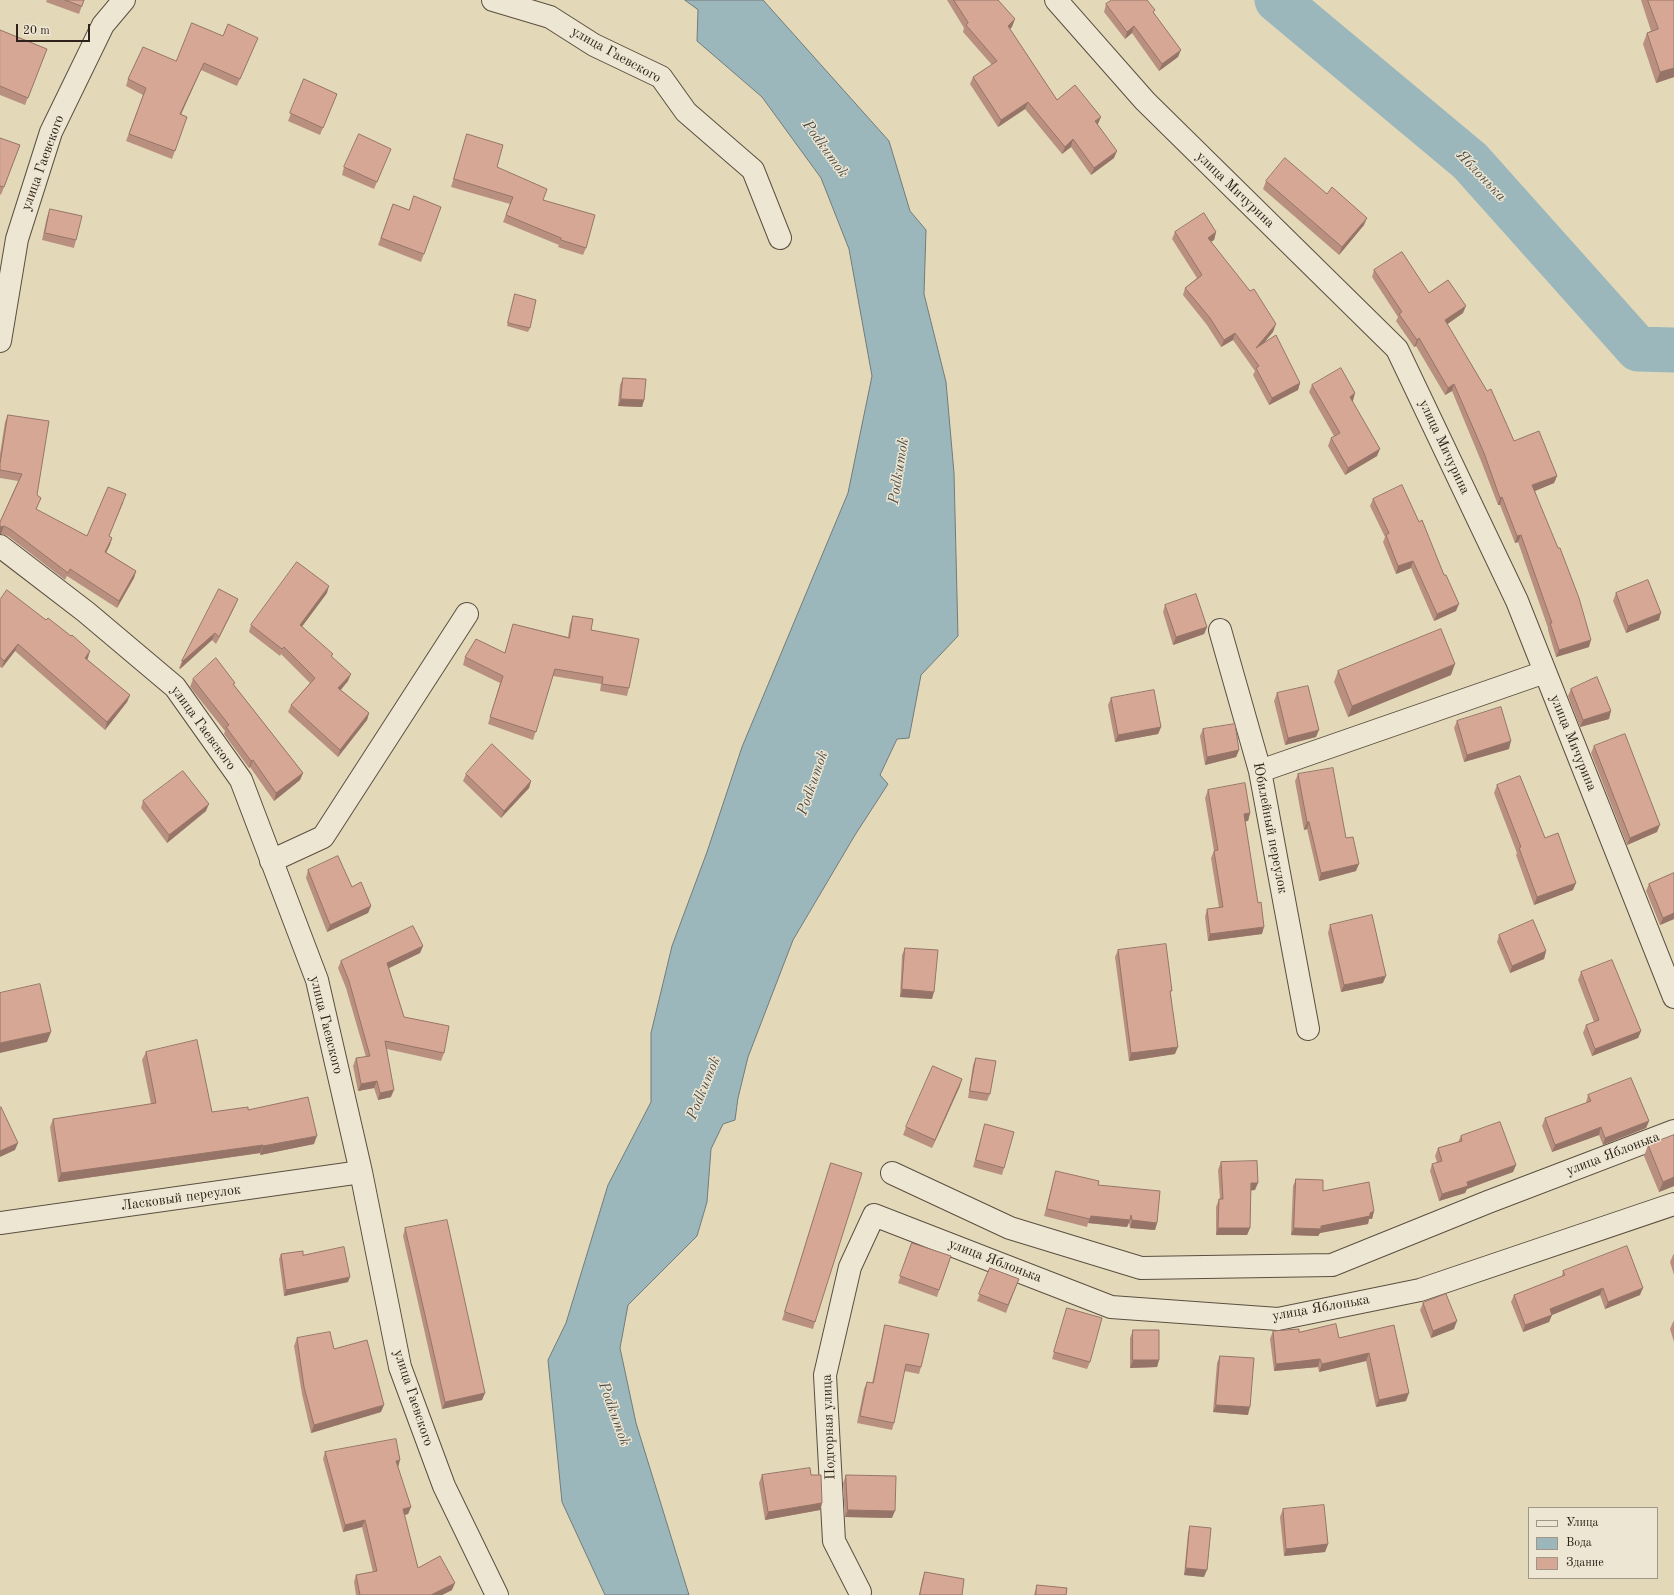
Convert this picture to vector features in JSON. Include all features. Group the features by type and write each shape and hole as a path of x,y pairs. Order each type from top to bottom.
{"street":[{"name":"улица Гаевского","path":"0,341 17,239 52,132 103,25 124,0"},
{"name":"улица Гаевского","path":"494,0 550,17 594,45 661,77 686,112 752,170 780,238"},
{"name":"улица Мичурина","path":"1056,0 1145,101 1397,349 1517,601 1674,997"},
{"name":"улица Гаевского","path":"0,546 86,612 176,687 241,780 317,980 361,1172 400,1367 444,1486 497,1595"},
{"path":"271,861 323,837 467,614"},
{"name":"Юбилейный переулок","path":"1220,630 1260,771 1308,1029"},
{"path":"1260,771 1545,672"},
{"name":"улица Яблонька","path":"892,1173 1010,1228 1142,1268 1332,1265 1488,1202 1674,1131"},
{"name":"Ласковый переулок","path":"0,1223 361,1172"},
{"name":"улица Яблонька","path":"874,1215 1111,1307 1278,1319 1420,1290 1674,1204"},
{"name":"Подгорная улица","path":"860,1592 834,1542 825,1375 850,1267 874,1215"}],"water":[{"name":"Podkumok","path":"685,0 763,0 889,141 910,211 926,230 924,294 946,382 954,473 958,636 921,675 909,738 897,739 880,775 888,784 855,835 793,940 748,1057 738,1098 735,1120 723,1124 711,1149 707,1202 697,1236 628,1305 620,1348 636,1423 689,1595 605,1595 562,1502 548,1360 566,1323 608,1185 651,1102 651,1033 672,946 707,852 742,747 848,493 872,376 849,249 821,178 762,97 697,41 698,10"}],"building":[{"path":"65,0 84,0 82,6"},
{"path":"954,0 998,0 1015,19 1008,26 1057,100 1075,85 1101,117 1095,121 1117,151 1094,168 1073,139 1065,147 1028,102 1001,120 973,77 997,61 966,25 968,23"},
{"path":"1112,0 1147,0 1155,10 1153,12 1181,50 1162,64 1134,26 1127,32 1106,4"},
{"path":"1648,0 1674,0 1674,68 1660,72 1647,33 1658,29"},
{"path":"192,23 223,36 228,24 258,38 240,79 204,63 180,114 187,117 175,151 129,134 146,88 128,79 143,47 176,61"},
{"path":"0,30 47,49 28,98 0,86"},
{"path":"304,79 337,94 323,128 290,113"},
{"path":"359,134 391,149 377,182 344,167"},
{"path":"467,134 503,145 497,167 547,189 543,200 595,215 586,248 561,240 561,238 506,215 513,197 454,179"},
{"path":"0,138 20,145 4,187 0,186"},
{"path":"1285,158 1327,194 1332,187 1367,218 1342,247 1266,181"},
{"path":"414,196 441,207 424,254 381,238 393,204 409,210"},
{"path":"50,209 82,216 76,240 45,233"},
{"path":"1204,213 1216,232 1208,238 1250,291 1254,289 1276,324 1256,348 1276,335 1300,383 1272,398 1256,368 1259,366 1235,333 1224,340 1210,318 1185,288 1202,275 1175,232"},
{"path":"1402,252 1429,293 1448,280 1466,306 1445,320 1487,391 1491,389 1514,441 1539,431 1557,476 1532,485 1558,548 1560,548 1579,598 1591,640 1559,650 1550,623 1552,623 1521,535 1517,536 1502,497 1500,498 1484,453 1454,384 1448,388 1419,338 1417,340 1399,314 1402,312 1374,270"},
{"path":"515,294 536,300 530,328 508,323"},
{"path":"1341,368 1355,393 1350,397 1380,449 1348,468 1331,438 1340,433 1312,385"},
{"path":"623,378 646,379 644,400 621,399"},
{"path":"8,415 49,421 37,495 41,498 36,509 87,536 108,487 126,494 109,536 112,538 105,552 136,571 119,601 70,569 68,573 10,529 4,526 0,527 0,522 22,474 0,470"},
{"path":"1402,485 1419,522 1422,520 1444,575 1446,575 1459,604 1437,614 1413,561 1398,566 1386,535 1389,533 1373,499"},
{"path":"297,562 329,586 300,625 333,654 331,656 351,674 338,688 369,713 340,750 291,705 315,678 284,647 282,649 251,625"},
{"path":"1648,580 1661,613 1628,626 1616,593"},
{"path":"219,589 238,599 219,637 215,633 182,661"},
{"path":"7,590 46,620 48,618 71,636 72,635 90,651 85,658 130,695 107,722 18,644 4,661 0,657 0,600"},
{"path":"1196,594 1207,627 1176,637 1165,605"},
{"path":"573,616 593,619 591,630 639,639 629,688 602,684 603,677 555,669 536,732 490,717 503,676 465,657 476,639 505,653 513,624 569,638"},
{"path":"1441,629 1455,664 1352,706 1338,671"},
{"path":"216,658 235,683 233,684 303,773 276,793 253,760 251,761 226,727 229,725 193,679"},
{"path":"1597,677 1611,711 1583,720 1571,689"},
{"path":"1308,686 1319,730 1288,738 1277,693"},
{"path":"1154,690 1161,727 1118,735 1111,698"},
{"path":"1501,707 1511,741 1467,755 1457,721"},
{"path":"1235,724 1239,750 1207,757 1203,729"},
{"path":"1625,734 1660,825 1630,838 1594,746"},
{"path":"492,744 531,781 504,811 466,774"},
{"path":"1333,768 1346,838 1353,837 1359,864 1321,873 1309,822 1307,822 1298,774"},
{"path":"183,771 209,804 169,835 143,801"},
{"path":"1520,776 1545,838 1558,833 1576,883 1537,897 1519,848 1521,847 1497,785"},
{"path":"1245,783 1250,813 1244,814 1258,903 1261,902 1264,927 1210,934 1207,909 1223,907 1214,851 1218,850 1208,790"},
{"path":"338,856 352,887 361,882 371,906 330,925 308,870"},
{"path":"1674,873 1674,913 1663,918 1649,884"},
{"path":"1372,915 1386,976 1344,985 1330,925"},
{"path":"1533,920 1546,951 1512,966 1499,935"},
{"path":"413,926 423,946 387,963 404,1017 449,1026 444,1053 385,1041 394,1090 380,1093 377,1081 361,1084 356,1058 370,1056 349,981 341,961"},
{"path":"1166,944 1172,991 1170,991 1178,1047 1131,1053 1118,950"},
{"path":"905,948 938,950 934,992 902,989"},
{"path":"1612,960 1641,1031 1595,1049 1586,1025 1599,1020 1581,972"},
{"path":"40,984 51,1032 0,1043 0,993"},
{"path":"197,1040 212,1112 248,1107 248,1110 308,1097 317,1136 263,1146 61,1173 53,1119 156,1103 146,1052"},
{"path":"976,1058 996,1061 990,1094 970,1091"},
{"path":"933,1066 962,1079 935,1140 906,1127"},
{"path":"1631,1078 1649,1121 1605,1138 1601,1127 1555,1145 1545,1118 1591,1101 1588,1095"},
{"path":"1,1107 18,1143 0,1151 0,1108"},
{"path":"1500,1122 1516,1165 1467,1182 1468,1186 1442,1194 1432,1164 1442,1161 1438,1148 1462,1141 1461,1136"},
{"path":"985,1124 1014,1132 1004,1168 976,1160"},
{"path":"1674,1135 1674,1177 1663,1182 1648,1145"},
{"path":"1257,1161 1258,1183 1251,1183 1250,1228 1218,1228 1219,1199 1223,1199 1221,1162"},
{"path":"831,1163 862,1173 815,1322 785,1312"},
{"path":"1056,1171 1099,1181 1098,1185 1160,1191 1157,1223 1132,1220 1131,1215 1130,1220 1091,1216 1090,1219 1047,1209"},
{"path":"1296,1179 1323,1180 1323,1191 1369,1182 1374,1211 1370,1213 1370,1216 1321,1226 1321,1229 1294,1228"},
{"path":"447,1220 485,1393 445,1402 405,1228"},
{"path":"912,1243 951,1256 939,1290 900,1276"},
{"path":"1627,1246 1643,1288 1608,1302 1603,1288 1550,1309 1552,1315 1525,1325 1514,1295 1565,1275 1563,1271"},
{"path":"344,1247 350,1277 286,1290 281,1254 303,1251 303,1255"},
{"path":"990,1268 1019,1279 1008,1305 979,1294"},
{"path":"1446,1294 1457,1321 1433,1331 1423,1303"},
{"path":"1067,1308 1102,1318 1090,1362 1054,1352"},
{"path":"1336,1324 1339,1338 1394,1325 1409,1393 1379,1400 1369,1353 1322,1364 1320,1359 1276,1364 1273,1331 1299,1329 1299,1332"},
{"path":"885,1325 929,1334 921,1367 906,1364 894,1423 860,1416 867,1382 873,1383"},
{"path":"1133,1330 1159,1330 1159,1360 1133,1360"},
{"path":"330,1332 334,1349 367,1340 384,1405 314,1425 304,1387 297,1338"},
{"path":"1220,1356 1254,1358 1250,1407 1216,1405"},
{"path":"396,1439 400,1460 396,1461 411,1507 403,1509 418,1568 440,1556 455,1583 431,1595 360,1595 356,1575 377,1571 365,1520 345,1525 325,1452"},
{"path":"810,1468 811,1475 821,1475 822,1503 768,1512 762,1475"},
{"path":"846,1475 896,1476 895,1511 848,1510"},
{"path":"1324,1505 1328,1544 1286,1549 1283,1509"},
{"path":"1190,1526 1211,1528 1207,1570 1186,1568"},
{"path":"925,1572 964,1579 962,1595 920,1595"},
{"path":"1037,1585 1067,1588 1066,1595 1036,1595"}],"waterway":[{"name":"Яблонька","path":"1277,0 1470,161 1638,349 1674,350"}]}
